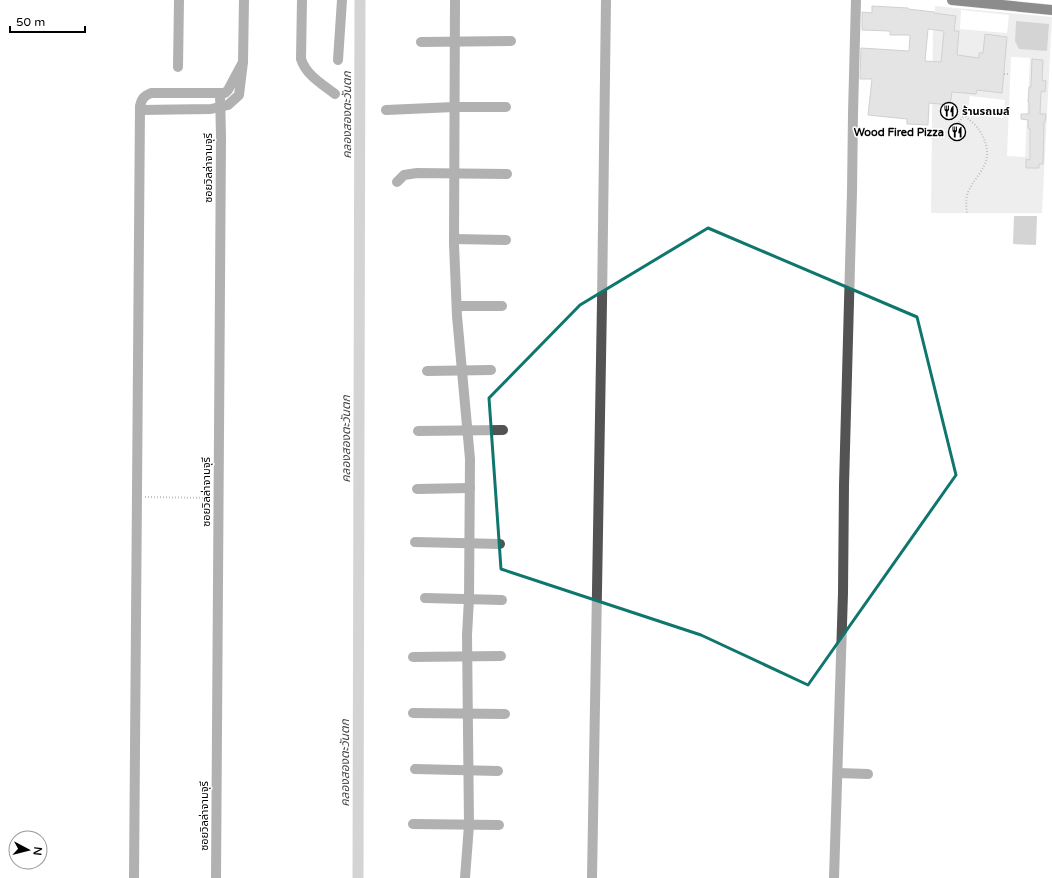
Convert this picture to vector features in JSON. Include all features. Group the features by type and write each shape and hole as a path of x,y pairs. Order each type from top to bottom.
{"main road":[{"path":"952,0 1052,10"}],"street":[{"path":"178,67 180,0"},
{"path":"140,110 212,109 228,105 239,95 243,62 244,0"},
{"path":"302,0 301,59 304,68 314,78 335,94"},
{"path":"338,60 342,0"},
{"path":"455,0 454,239 456,306 468,431 470,488 469,599 467,635 469,825 466,878"},
{"path":"592,878 606,0"},
{"path":"834,878 838,773 856,0"},
{"path":"421,42 511,42"},
{"path":"134,878 141,99 151,92 225,93 243,62"},
{"name":"ซอยวิลล่าจามจุรี","path":"216,878 220,93"},
{"path":"386,110 454,107 506,107"},
{"path":"397,182 404,175 417,173 507,174"},
{"path":"454,239 506,240"},
{"path":"456,306 502,306"},
{"path":"427,372 491,370"},
{"path":"418,431 503,430"},
{"path":"416,489 470,488"},
{"path":"415,542 500,544"},
{"path":"425,598 502,600"},
{"path":"413,656 501,656"},
{"path":"413,713 505,714"},
{"path":"415,769 498,771"},
{"path":"838,773 868,774"},
{"path":"413,824 499,825"}],"path":[{"path":"1004,74 1010,74"},
{"path":"962,108 964,115 977,127 984,138 987,149 987,156 982,171 968,194 966,203 967,213"},
{"path":"957,128 964,115"},
{"path":"137,497 218,498"}],"highlighted area":[{"path":"708,228 917,317 956,475 808,685 701,635 501,569 489,398 580,305"}],"shaded area":[{"name":"ร้านรถเมล์","path":"935,6 1052,17 1042,213 931,213 933,29","holes":["961,10 1009,15 1007,33 960,29","1011,57 1030,58 1025,157 1007,156","970,96 1005,100 1003,118 965,113 966,108 968,109"]},
{"path":"1016,21 1049,24 1047,51 1019,49 1015,41"},
{"path":"1014,216 1037,216 1036,245 1013,244"}],"building":[{"path":"872,6 908,8 956,16 954,31 959,31 957,55 979,58 979,53 983,53 985,34 1007,37 1002,93 977,90 976,94 952,92 950,105 929,103 928,125 907,124 907,119 868,115 872,79 860,79 861,48 909,51 910,35 890,35 890,31 862,30 862,12 872,13","holes":["928,29 944,31 941,62 925,61"]},
{"path":"1032,59 1043,60 1042,80 1046,81 1045,92 1041,91 1040,114 1046,114 1044,122 1043,164 1039,164 1039,168 1026,168 1026,159 1030,160 1030,129 1028,128 1028,120 1021,119 1021,114 1029,114 1028,102 1029,87 1031,87"}],"waterway":[{"name":"คลองสองตะวันตก","path":"358,878 360,0"}],"place":[{"name":"ร้านรถเมล์","path":"949,111"},
{"name":"Wood Fired Pizza","path":"957,132"}]}
